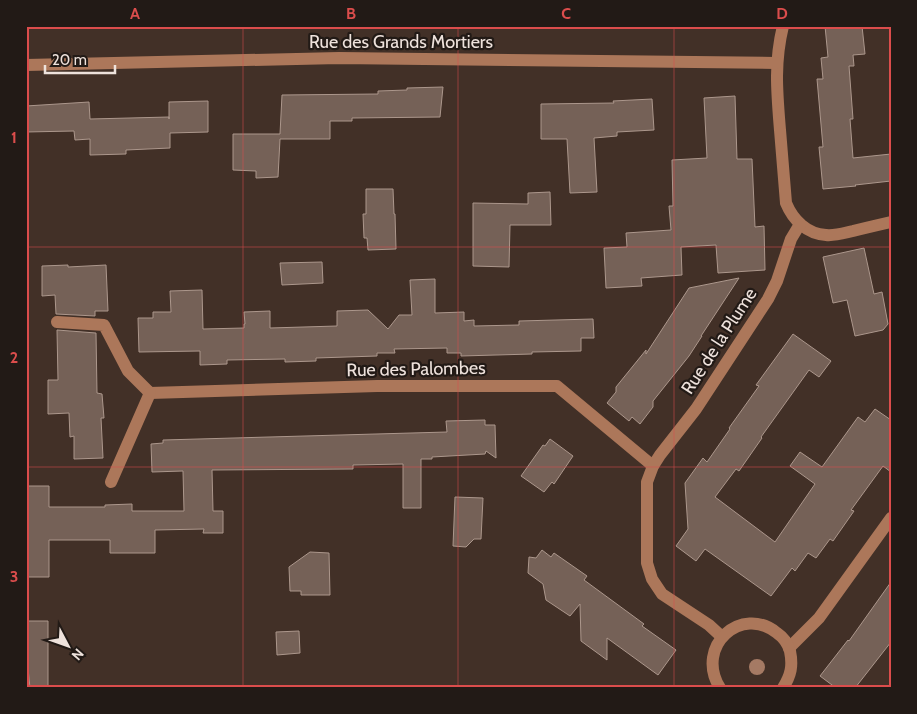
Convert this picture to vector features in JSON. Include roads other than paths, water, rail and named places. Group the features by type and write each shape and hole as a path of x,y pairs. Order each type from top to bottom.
{"street":[{"path":"783,26 778,44 776,63 786,203 790,212 794,219 816,234 828,235 891,222"},
{"name":"Rue des Grands Mortiers","path":"26,66 339,58 776,63"},
{"name":"Rue de la Plume","path":"722,637 709,625 662,594 652,579 648,563 647,482 653,466 660,455 696,409 768,299 777,281 791,239 800,224"},
{"path":"57,322 104,325 128,371 150,393 111,482"},
{"name":"Rue des Palombes","path":"150,393 377,386 558,386 653,466"},
{"path":"789,648 819,618 891,518"},
{"path":"720,688 712,669 715,647 732,628 745,624 758,624 771,628 782,637 789,648 792,663 789,679 783,688"}]}
